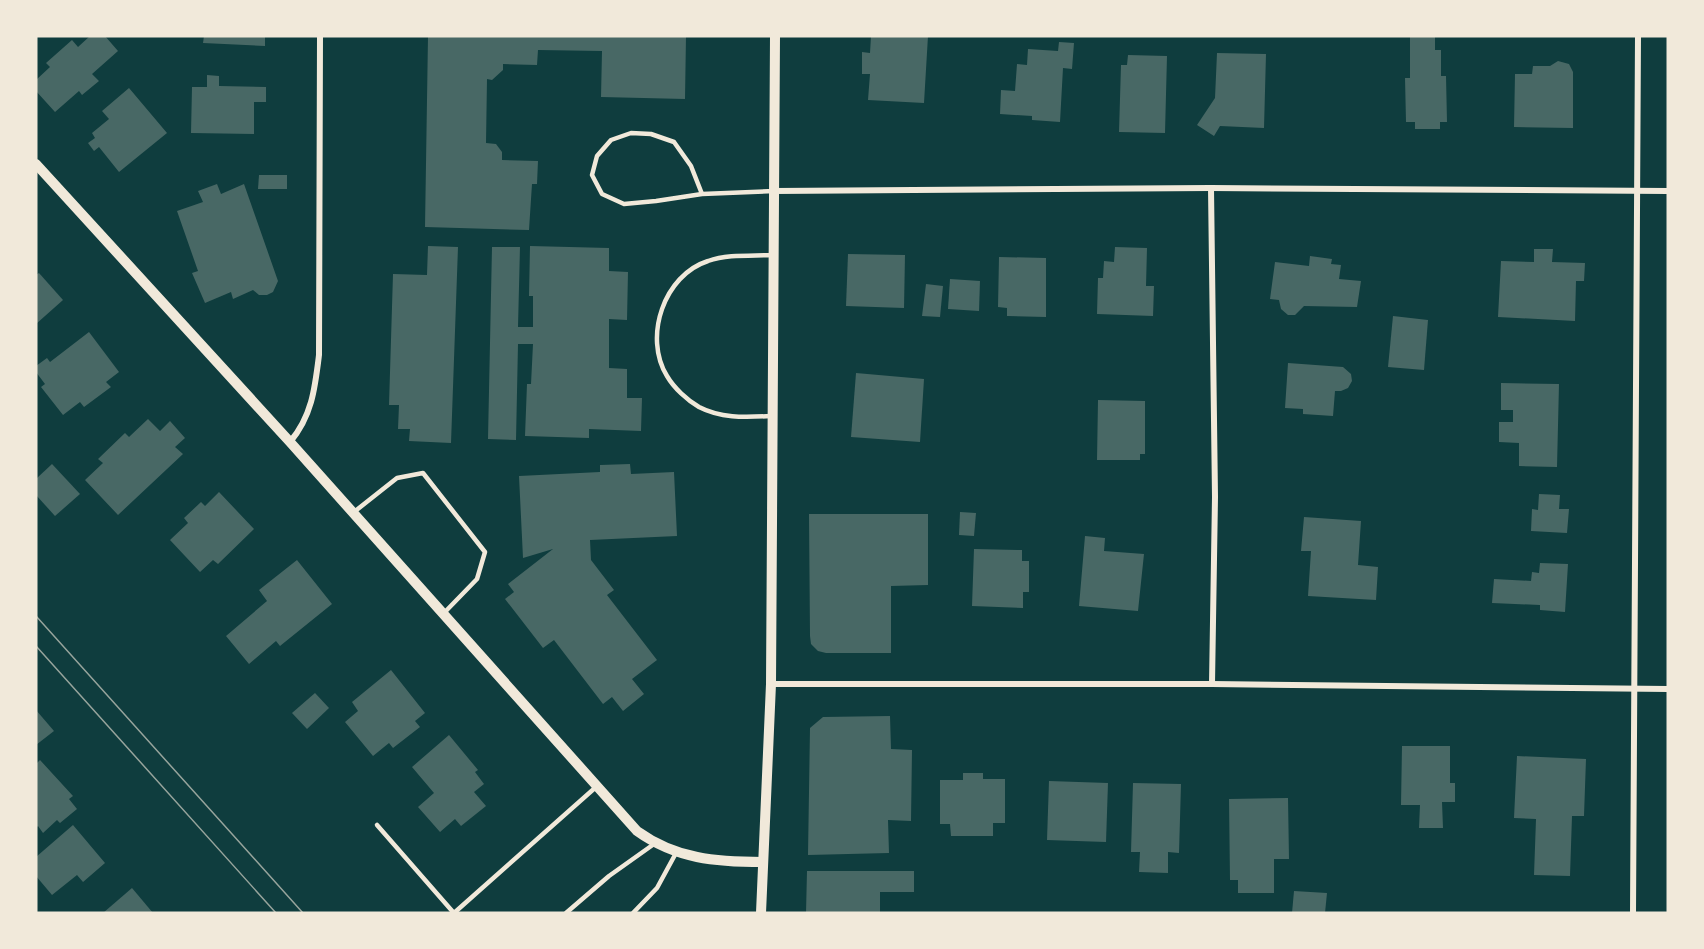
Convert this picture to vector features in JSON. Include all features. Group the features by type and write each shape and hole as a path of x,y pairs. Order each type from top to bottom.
{"street":[{"path":"290,442 300,430 308,414 313,398 318,356 320,36"},
{"path":"761,913 771,684 775,36"},
{"path":"1633,913 1632,689 1638,36"},
{"path":"36,164 290,442 637,831 654,844 676,853 730,862 763,862"},
{"path":"774,191 1211,188 1668,191"},
{"path":"1211,188 1215,496 1212,684"},
{"path":"771,684 1212,684 1668,689"}],"lane":[{"path":"702,194 691,166 674,142 651,134 631,133 612,140 597,156 592,175 602,194 624,204 702,194 774,191"},
{"path":"774,255 722,257 694,268 671,290 663,305 658,321 658,339 660,359 666,374 675,387 699,407 730,417 774,416"},
{"path":"353,513 397,478 423,473 485,552 477,579 442,614"},
{"path":"377,825 454,913 596,787"},
{"path":"566,913 609,876 654,844"},
{"path":"633,913 657,888 676,853"}],"building":[{"path":"90,36 105,36 118,51 92,74 99,81 82,95 79,91 55,112 36,91 36,80 50,67 46,63 72,40 78,47"},
{"path":"204,36 265,36 265,46 203,43"},
{"path":"428,36 686,36 685,99 601,97 602,51 538,50 537,65 503,64 503,70 492,80 487,79 486,143 496,144 502,152 502,160 538,161 537,184 532,184 529,230 425,227"},
{"path":"871,36 928,36 924,103 868,100 870,74 862,74 862,52 870,53"},
{"path":"1410,36 1435,36 1435,50 1441,50 1441,76 1446,76 1447,122 1440,122 1440,129 1415,129 1415,122 1406,122 1405,78 1410,78"},
{"path":"1059,42 1074,43 1072,69 1063,68 1060,122 1032,120 1032,116 1000,114 1001,90 1015,91 1017,64 1027,65 1028,49 1058,51"},
{"path":"1217,53 1266,54 1264,128 1220,126 1214,136 1197,125 1215,98"},
{"path":"1128,55 1167,56 1165,133 1119,132 1121,65 1127,65"},
{"path":"1558,61 1569,64 1573,72 1573,128 1514,127 1515,74 1532,74 1533,66 1550,66"},
{"path":"207,75 219,76 219,86 266,87 266,102 254,102 254,134 191,133 192,87 207,87"},
{"path":"129,88 167,133 119,172 99,147 94,151 88,143 95,138 92,133 109,119 102,111"},
{"path":"259,175 287,175 287,189 258,189"},
{"path":"217,184 221,194 244,184 278,281 273,292 267,295 259,295 253,290 233,299 231,292 205,303 192,273 198,271 177,211 203,202 198,191"},
{"path":"428,246 458,247 451,443 409,441 410,429 398,429 399,405 389,405 393,274 427,275"},
{"path":"530,246 609,248 609,271 628,272 627,320 609,319 609,368 627,369 627,398 642,398 641,431 589,429 589,438 525,436 527,384 531,384 533,344 518,344 516,440 488,439 492,247 520,247 518,327 533,327 533,296 529,296"},
{"path":"1115,247 1147,248 1146,286 1154,286 1153,316 1097,314 1098,278 1103,278 1104,261 1114,262"},
{"path":"1534,249 1553,249 1552,262 1585,263 1584,281 1576,281 1575,321 1498,317 1501,261 1534,262"},
{"path":"848,254 905,255 904,308 846,306"},
{"path":"1310,256 1332,259 1331,264 1341,265 1339,279 1361,281 1357,307 1304,306 1295,315 1288,315 1281,309 1279,300 1270,299 1275,262 1309,266"},
{"path":"999,257 1046,258 1046,317 1007,316 1007,308 998,307"},
{"path":"39,273 63,300 36,324 36,275"},
{"path":"950,279 980,281 979,311 948,309"},
{"path":"926,284 943,286 940,317 922,316"},
{"path":"1393,316 1428,320 1424,370 1388,367"},
{"path":"89,332 119,372 106,382 111,387 84,407 80,402 63,415 41,387 45,384 36,372 36,366 47,358 50,362"},
{"path":"1288,363 1343,367 1351,374 1352,381 1348,388 1335,391 1333,416 1303,414 1303,409 1285,408"},
{"path":"856,373 924,379 920,442 851,437"},
{"path":"1501,383 1559,384 1557,467 1519,466 1519,443 1499,442 1499,422 1513,422 1513,410 1501,410"},
{"path":"1098,400 1145,401 1145,454 1140,454 1140,460 1097,460"},
{"path":"148,419 160,431 170,421 185,438 175,447 183,454 118,515 85,480 103,463 98,459 125,433 129,437"},
{"path":"52,464 80,494 55,516 36,495 36,479"},
{"path":"630,464 631,474 674,472 677,536 590,540 591,560 614,590 607,595 657,660 632,679 644,694 623,711 612,697 603,704 554,640 543,648 505,599 514,592 508,584 553,549 523,558 519,476 600,472 600,465"},
{"path":"219,492 254,529 218,564 213,560 200,572 170,540 188,523 184,518 201,502 205,506"},
{"path":"1539,494 1560,495 1559,509 1569,509 1567,533 1531,531 1532,509 1538,510"},
{"path":"960,512 976,513 974,536 959,535"},
{"path":"809,514 928,514 928,585 891,586 891,653 826,653 818,651 811,644"},
{"path":"1304,517 1361,521 1358,565 1378,567 1376,600 1308,596 1311,551 1301,551"},
{"path":"1085,536 1105,538 1104,551 1144,554 1138,611 1079,606"},
{"path":"974,549 1022,550 1022,561 1029,561 1029,592 1023,592 1023,608 972,606"},
{"path":"297,560 332,604 280,646 276,641 249,664 226,636 267,601 259,590"},
{"path":"1540,563 1568,564 1565,612 1540,610 1540,605 1492,603 1494,579 1531,581 1532,572 1539,573"},
{"path":"391,670 425,713 415,721 420,727 393,748 389,743 373,756 345,722 358,711 352,702"},
{"path":"315,693 329,708 307,729 292,713"},
{"path":"36,710 54,731 36,745"},
{"path":"890,716 891,749 912,750 911,821 888,820 889,853 808,855 810,728 823,717"},
{"path":"449,735 478,770 475,772 484,784 474,792 486,806 461,826 455,819 440,832 418,807 434,793 412,767"},
{"path":"1402,746 1450,746 1450,783 1455,783 1455,802 1442,802 1443,828 1419,828 1420,805 1401,805"},
{"path":"1517,756 1586,759 1584,816 1572,816 1570,876 1534,875 1536,819 1514,818"},
{"path":"40,760 73,796 69,799 77,809 60,823 57,820 43,833 38,826 36,828 36,764"},
{"path":"963,773 983,773 983,779 1005,779 1005,823 993,823 993,836 951,836 950,824 940,824 940,780 963,780"},
{"path":"1049,781 1108,783 1106,842 1047,840"},
{"path":"1133,783 1181,784 1179,853 1168,852 1168,873 1139,872 1140,852 1131,852"},
{"path":"1288,798 1289,859 1274,859 1274,893 1238,893 1238,880 1230,880 1229,799"},
{"path":"73,825 105,863 83,882 77,875 52,895 36,876 36,857"},
{"path":"807,871 914,871 914,892 880,892 880,913 806,913"},
{"path":"132,888 153,913 103,913"},
{"path":"1294,891 1327,893 1325,913 1292,913"}],"tram line":[{"path":"36,616 303,913"},
{"path":"36,646 276,913"}]}
